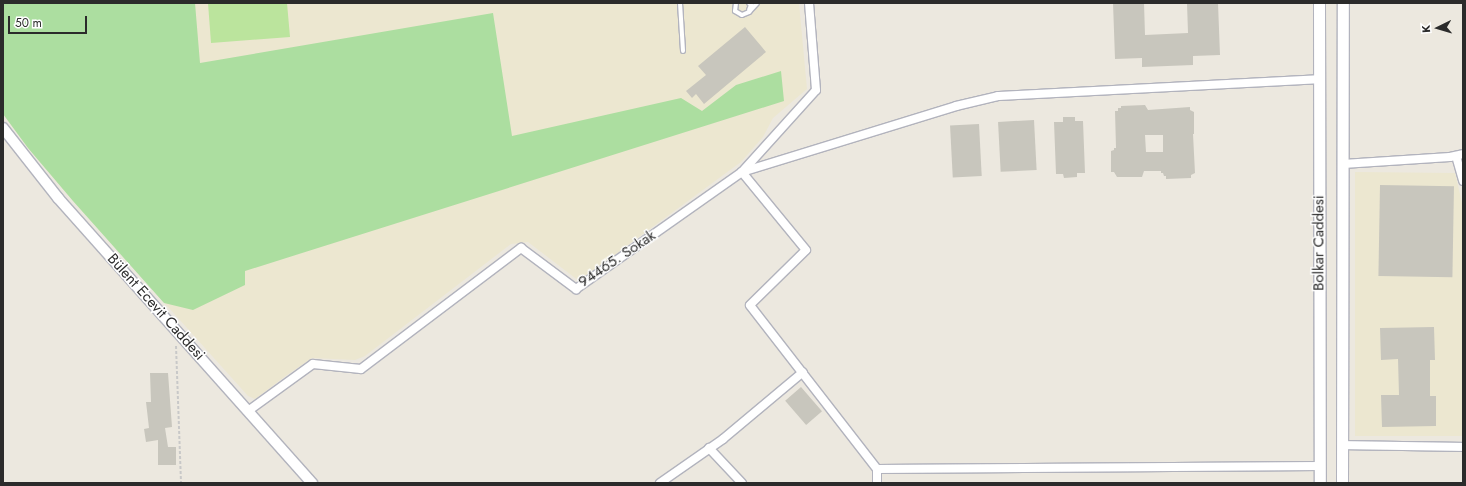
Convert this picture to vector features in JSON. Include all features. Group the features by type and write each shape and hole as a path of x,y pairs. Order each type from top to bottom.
{"main road":[{"name":"Bolkar Caddesi","path":"1319,3 1320,483"},
{"name":"Bolkar Caddesi","path":"1342,483 1343,3"}],"street":[{"name":"94465. Sokak","path":"248,410 313,364 361,369 521,248 576,289 742,172 816,90 809,3"},
{"path":"877,483 877,469 750,305 806,250 742,172 956,106 998,96 1319,78"},
{"name":"Bülent Ecevit Caddesi","path":"3,128 58,198 312,483"},
{"path":"1343,164 1459,155 1463,181"},
{"path":"660,483 709,448 803,372"},
{"path":"1342,445 1463,447"},
{"path":"709,448 742,483"},
{"path":"877,469 1320,466"}],"lane":[{"path":"680,3 683,51"},
{"path":"736,3 736,11 742,15 749,12 757,3"},
{"path":"749,3 751,5 749,12"}],"path":[{"path":"179,332 175,361 181,483"}],"shaded area":[{"path":"3,3 799,3 807,89 773,118 763,137 741,162 579,281 528,242 511,244 365,356 355,360 312,358 255,399 248,396 73,201 28,148 3,114"},
{"path":"1355,172 1455,173 1463,207 1463,436 1355,436"}],"green space":[{"path":"3,3 195,3 200,63 493,13 512,136 681,98 702,111 736,85 781,71 784,101 245,271 245,285 193,310 164,303 73,201 28,148 3,114"},
{"path":"208,3 287,3 290,37 211,43"}],"building":[{"path":"1113,3 1144,3 1145,35 1188,33 1187,3 1218,3 1220,55 1193,56 1193,65 1142,67 1142,58 1115,59"},
{"path":"745,27 766,52 704,104 696,94 692,98 686,91 706,75 698,66"},
{"path":"1145,105 1148,110 1190,107 1190,110 1194,112 1193,134 1195,173 1191,175 1191,178 1166,179 1166,176 1161,173 1161,171 1144,171 1142,177 1117,177 1114,172 1111,172 1111,151 1116,148 1115,111 1118,111 1118,108 1121,108 1121,106","holes":["1145,135 1163,135 1163,152 1146,152"]},
{"path":"1063,117 1075,117 1075,121 1083,121 1085,173 1077,173 1077,177 1064,178 1063,174 1056,174 1054,122 1063,122"},
{"path":"1034,120 1037,170 1001,172 998,122"},
{"path":"979,124 982,176 953,177 950,126"},
{"path":"1380,185 1454,186 1452,277 1378,276"},
{"path":"1434,327 1435,360 1430,360 1430,396 1436,396 1436,426 1382,427 1381,395 1399,395 1398,359 1381,360 1380,328"},
{"path":"150,373 168,373 172,427 165,428 168,447 176,447 176,465 158,465 158,440 146,442 144,429 149,428 146,402 151,402"},
{"path":"801,387 822,411 806,425 785,401"}]}
